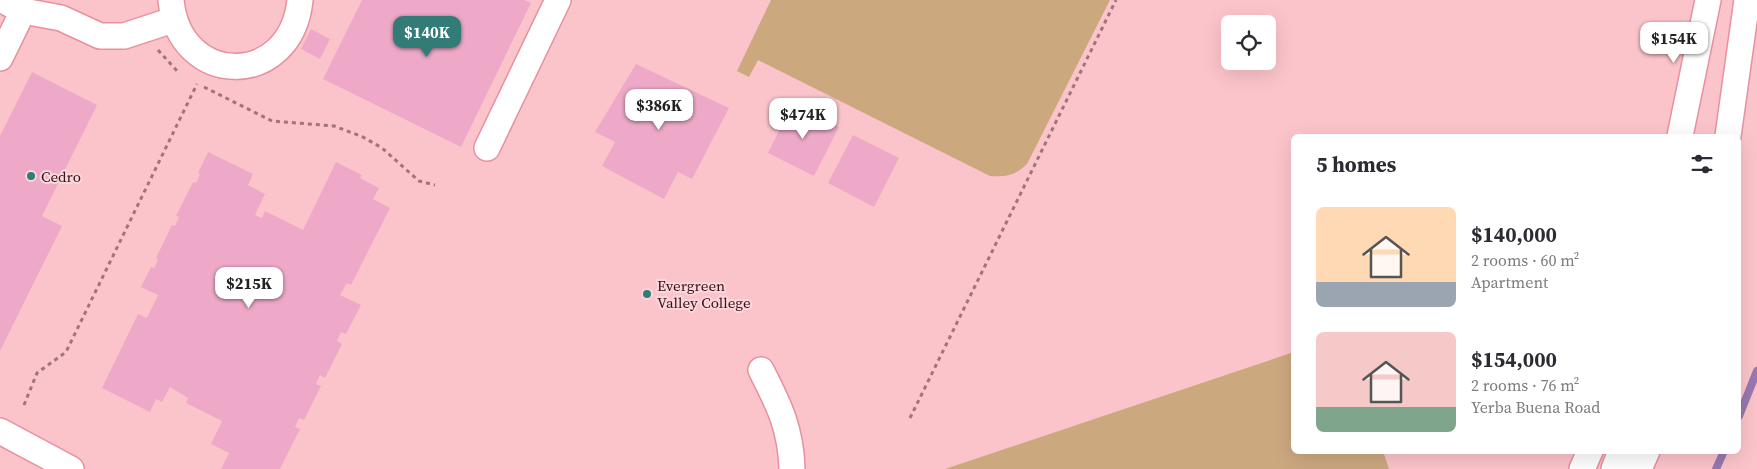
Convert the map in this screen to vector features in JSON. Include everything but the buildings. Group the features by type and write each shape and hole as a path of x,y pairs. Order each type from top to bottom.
{"street":[{"path":"0,58 13,5 61,18 100,36 124,36 172,10 184,41 201,57 222,66 245,66 267,58 285,44 297,23 300,0"},
{"path":"487,148 558,0"},
{"path":"1680,134 1708,0"},
{"path":"1728,134 1747,0"},
{"path":"762,370 783,414 792,452 792,469"},
{"path":"0,431 71,469"},
{"path":"1582,469 1589,454"},
{"path":"1614,469 1620,454"},
{"path":"1639,469 1646,454"}],"path":[{"path":"910,418 1116,0"},
{"path":"24,404 37,373 66,352 197,84 272,120 334,126 363,137 382,148 419,181 435,185"}],"shaded area":[{"path":"771,0 1110,0 1027,164 1015,173 1006,176 990,176 758,60 749,77 737,71"},
{"path":"1291,353 1291,454 1384,454 1389,469 945,469"}],"waterway":[{"path":"1741,411 1757,371"},
{"path":"1716,469 1723,454"}],"place":[{"name":"Cedro","path":"31,176"},
{"name":"Evergreen Valley College","path":"647,294"}]}
